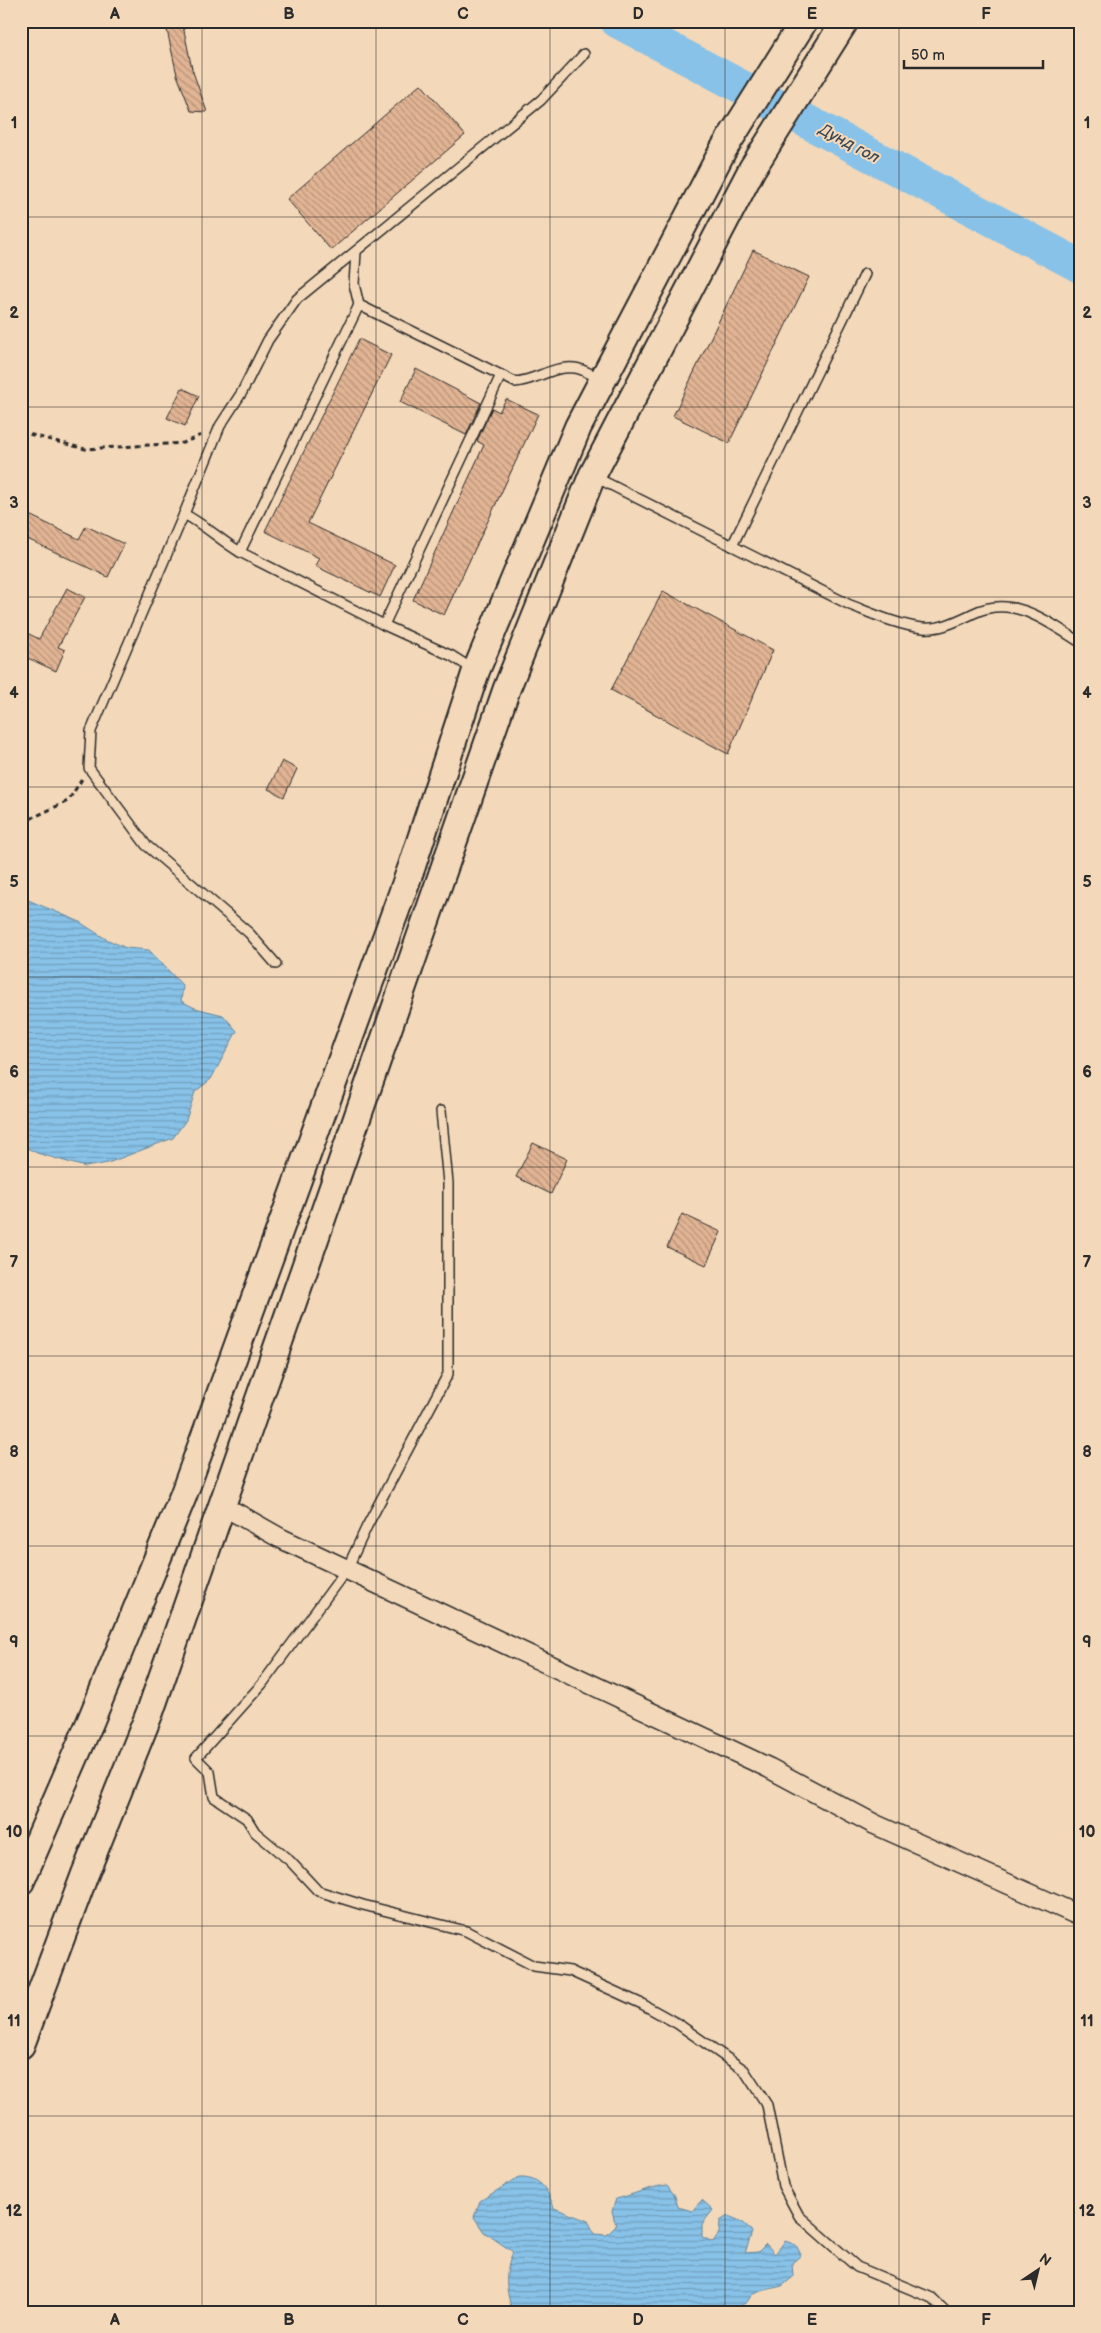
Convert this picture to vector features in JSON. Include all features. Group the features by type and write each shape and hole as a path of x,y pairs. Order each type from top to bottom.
{"main road":[{"path":"21,2045 85,1874 150,1712 507,688 592,476 752,169 845,21"},
{"path":"21,1881 91,1720 183,1496 412,866 476,671 578,427 724,150 803,22"}],"street":[{"path":"236,1513 280,1538 616,1698 769,1768 874,1824 1080,1916"}],"lane":[{"path":"276,964 249,934 146,846 90,768 90,731 220,426 242,392 268,340 297,299 541,100 584,54"},
{"path":"240,552 359,305 354,284 356,252"},
{"path":"732,546 865,274"},
{"path":"359,305 515,382 526,381 563,369 576,368 603,380"},
{"path":"384,625 501,375"},
{"path":"592,476 850,605 924,628 953,623 980,610 1006,606 1030,612 1080,642"},
{"path":"184,514 207,527 217,538 240,552 384,625 452,656 476,671"},
{"path":"441,1111 448,1183 448,1374 367,1526 347,1569 262,1684 196,1758 210,1772 214,1797 247,1820 255,1832 290,1862 318,1891 363,1905 466,1931 534,1966 570,1971 642,2004 678,2024 744,2070 767,2105 783,2186 799,2216 857,2267 932,2298 946,2312"}],"path":[{"path":"21,432 85,449 183,442 220,426"},
{"path":"21,818 30,819 68,801 90,768"}],"water":[{"path":"21,897 78,921 106,939 126,948 149,950 183,986 181,1001 195,1008 223,1015 237,1031 211,1079 195,1092 186,1120 173,1138 108,1163 85,1167 37,1153 21,1145"},
{"path":"519,2177 532,2179 542,2185 549,2195 554,2208 588,2221 595,2234 607,2235 616,2226 612,2211 616,2199 654,2187 667,2185 675,2196 678,2207 692,2211 702,2200 713,2210 702,2224 702,2237 713,2242 719,2233 720,2221 728,2216 742,2222 752,2232 745,2253 758,2252 766,2244 775,2254 785,2241 796,2245 801,2255 792,2263 793,2277 782,2286 753,2293 747,2302 730,2312 513,2312 508,2296 507,2275 513,2252 484,2232 474,2217 480,2201"}],"building":[{"path":"165,21 182,21 192,69 207,112 191,111 177,75"},
{"path":"421,84 465,135 331,250 287,199"},
{"path":"753,250 809,277 729,443 673,416"},
{"path":"359,339 391,355 308,523 395,565 380,597 315,566 319,558 265,531"},
{"path":"416,369 481,403 466,435 400,402"},
{"path":"182,388 199,396 185,426 167,418"},
{"path":"506,399 538,414 444,615 413,600 484,445 477,441 492,408 499,412"},
{"path":"21,511 79,539 86,526 124,544 108,577 21,536"},
{"path":"67,588 85,597 58,647 65,650 56,671 21,655 21,630 39,639"},
{"path":"663,591 773,650 728,754 611,690"},
{"path":"282,761 297,769 284,797 268,789"},
{"path":"533,1143 567,1159 551,1194 516,1177"},
{"path":"682,1214 721,1232 706,1265 667,1247"}],"waterway":[{"name":"Дунд гол","path":"617,21 1080,266"}]}
